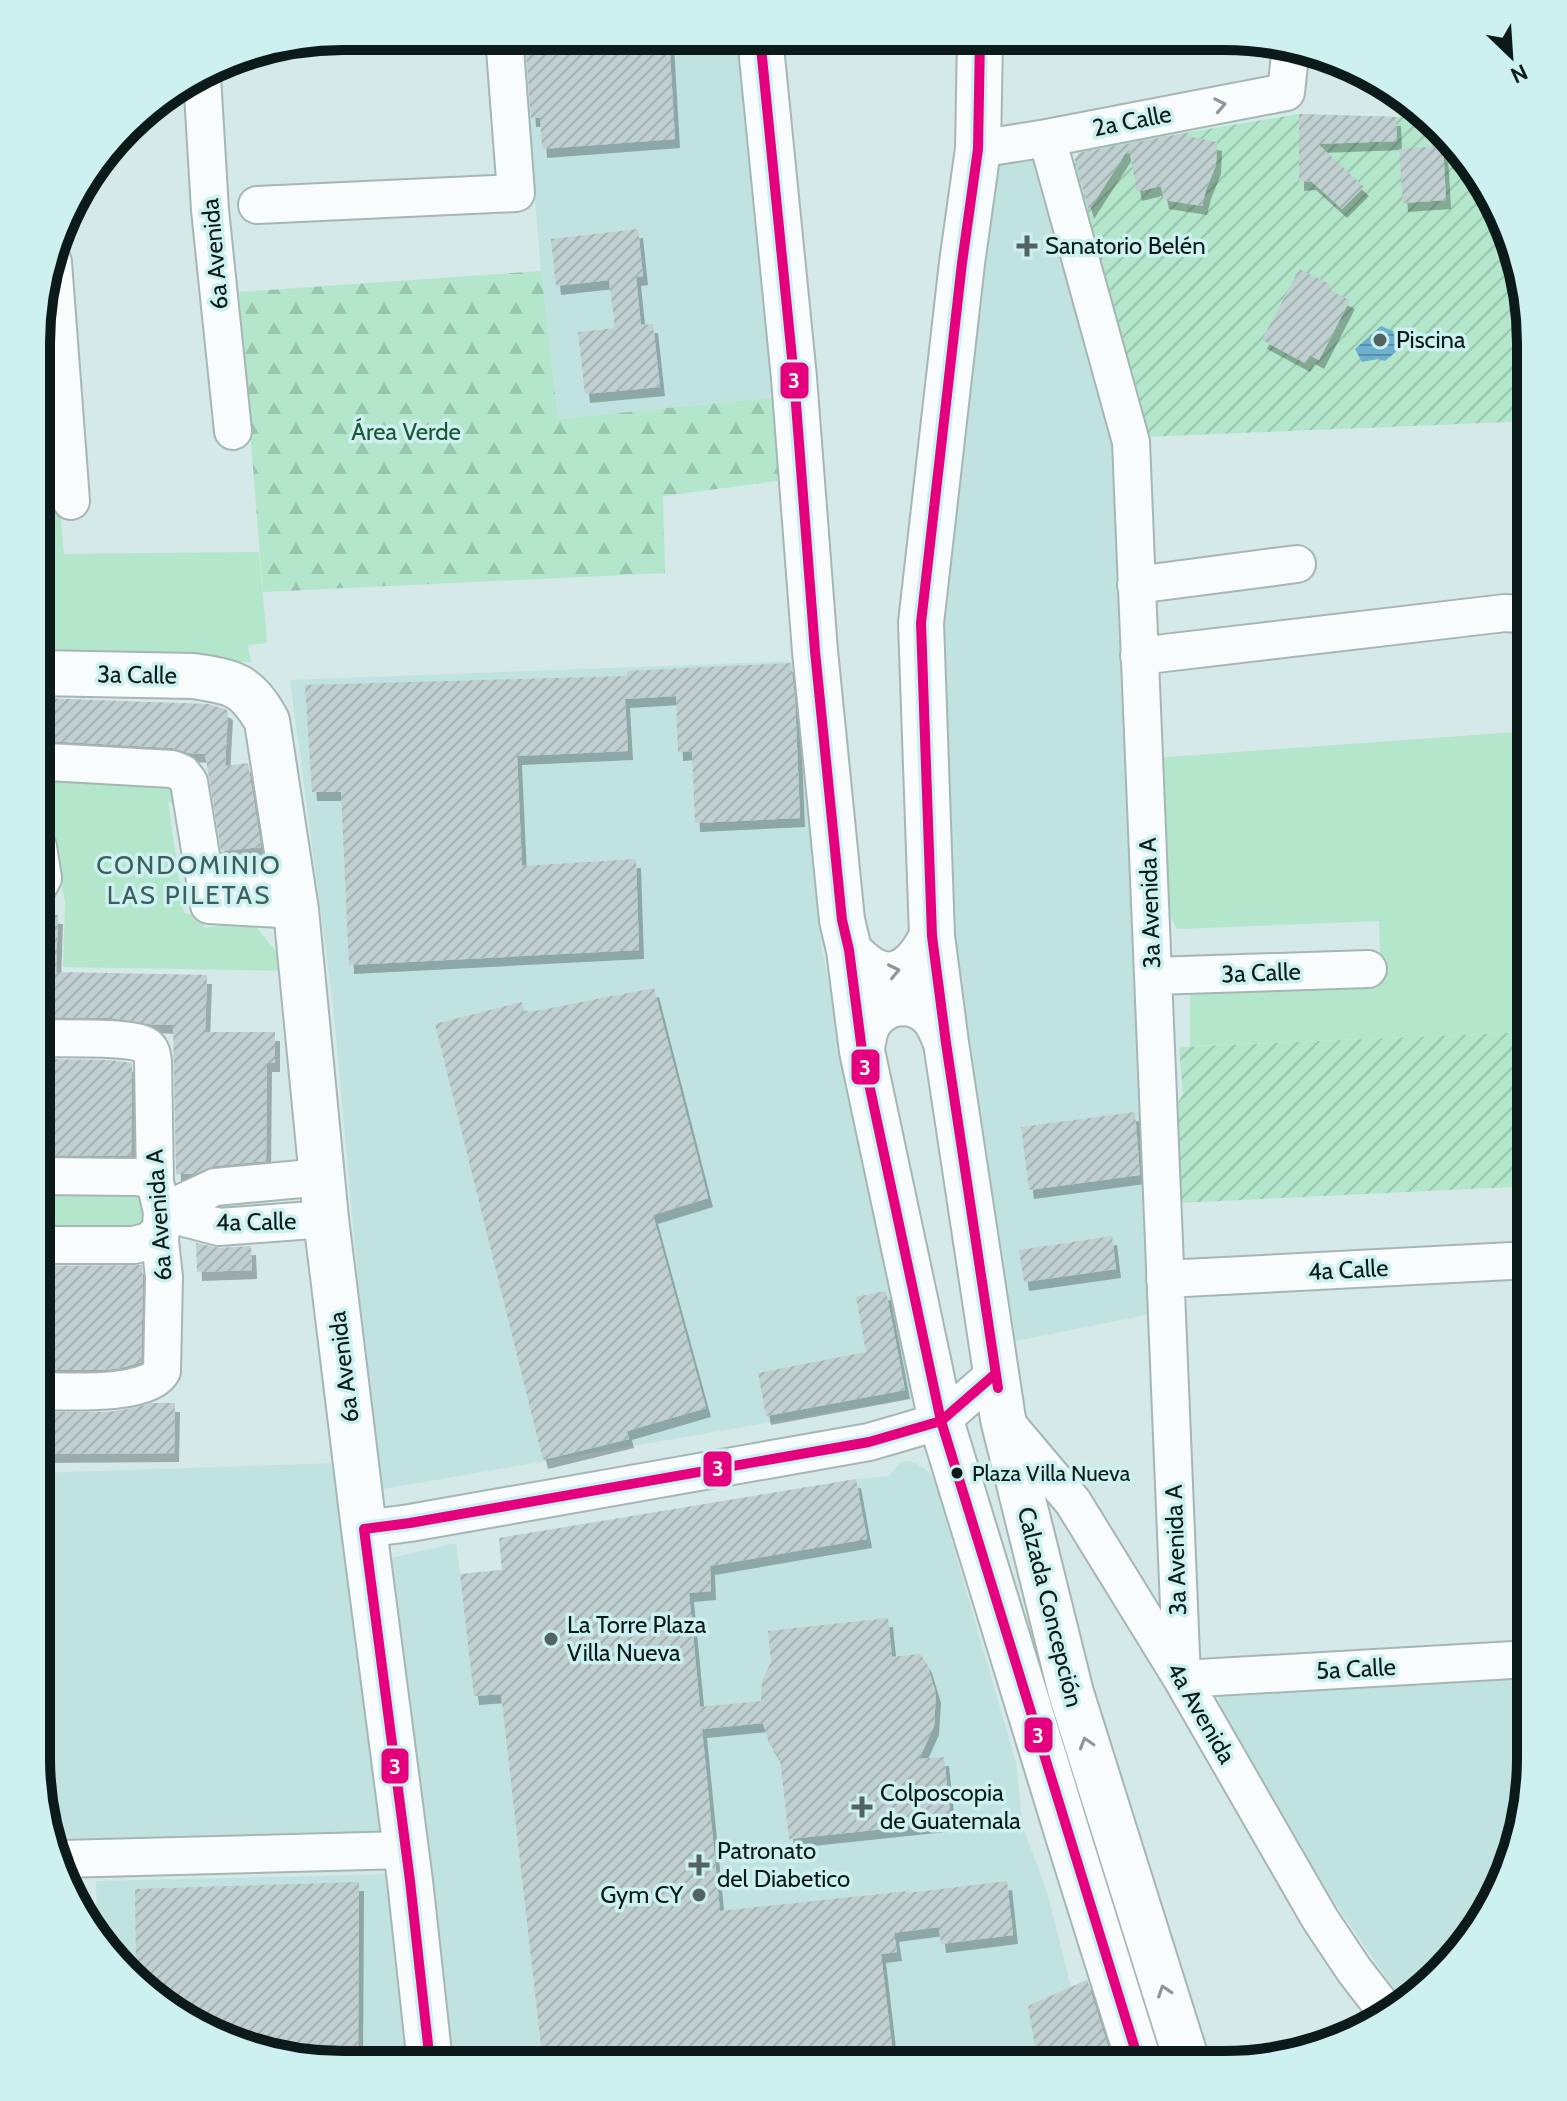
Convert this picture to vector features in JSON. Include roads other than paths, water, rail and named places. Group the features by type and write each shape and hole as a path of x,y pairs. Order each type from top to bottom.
{"main road":[{"name":"Calzada Concepción","path":"761,50 842,920 862,1051 941,1421 1136,2051"},
{"path":"946,1043 932,936 921,623 978,149 980,50"},
{"name":"3a Calle","path":"50,673 193,676 234,684"},
{"name":"6a Avenida","path":"234,684 248,693 267,721 293,892 324,1198 429,2051"},
{"path":"849,950 866,968 890,974 913,965 932,936"},
{"path":"862,1051 870,1020 891,1004 905,1002 918,1005 930,1013 946,1043"},
{"name":"Calzada Concepción","path":"946,1043 1003,1419 1071,1693 1184,2051"}],"street":[{"path":"257,205 516,193 505,50"},
{"name":"2a Calle","path":"978,149 1286,92 1290,58"},
{"name":"6a Avenida","path":"203,86 210,210 233,431"},
{"name":"3a Avenida A","path":"1047,138 1131,442 1182,1679"},
{"path":"55,291 71,501"},
{"path":"1136,585 1297,564"},
{"path":"1139,656 1517,614"},
{"path":"50,762 177,771 188,778 206,888 293,892"},
{"name":"3a Calle","path":"1153,976 1368,969"},
{"name":"6a Avenida A","path":"50,1038 126,1040 147,1046 153,1061 164,1290 161,1374 153,1381 124,1389 50,1391"},
{"path":"50,1176 150,1179 159,1208"},
{"name":"4a Calle","path":"50,1245 134,1245 149,1241 159,1208 215,1187 324,1198"},
{"name":"4a Calle","path":"1165,1279 1517,1261"},
{"path":"364,1529 869,1442 941,1421 995,1374"},
{"name":"4a Avenida","path":"1003,1419 1073,1502 1182,1679 1320,1919 1381,2005"},
{"name":"5a Calle","path":"1182,1679 1517,1660"},
{"path":"68,1859 405,1850"}],"water":[{"name":"Piscina","path":"1381,326 1393,331 1398,350 1385,361 1362,362 1355,349"}],"place":[{"name":"Sanatorio Belén","path":"1027,246"},
{"name":"Piscina","path":"1380,340"},
{"name":"Plaza Villa Nueva","path":"957,1473"},
{"name":"La Torre Plaza Villa Nueva","path":"551,1639"},
{"name":"Colposcopia de Guatemala","path":"862,1807"},
{"name":"Patronato del Diabetico","path":"699,1865"},
{"name":"Gym CY","path":"699,1895"}],"district":[{"name":"CONDOMINIO LAS PILETAS","path":"189,880"}],"park label":[{"name":"Área Verde","path":"406,432"}]}
